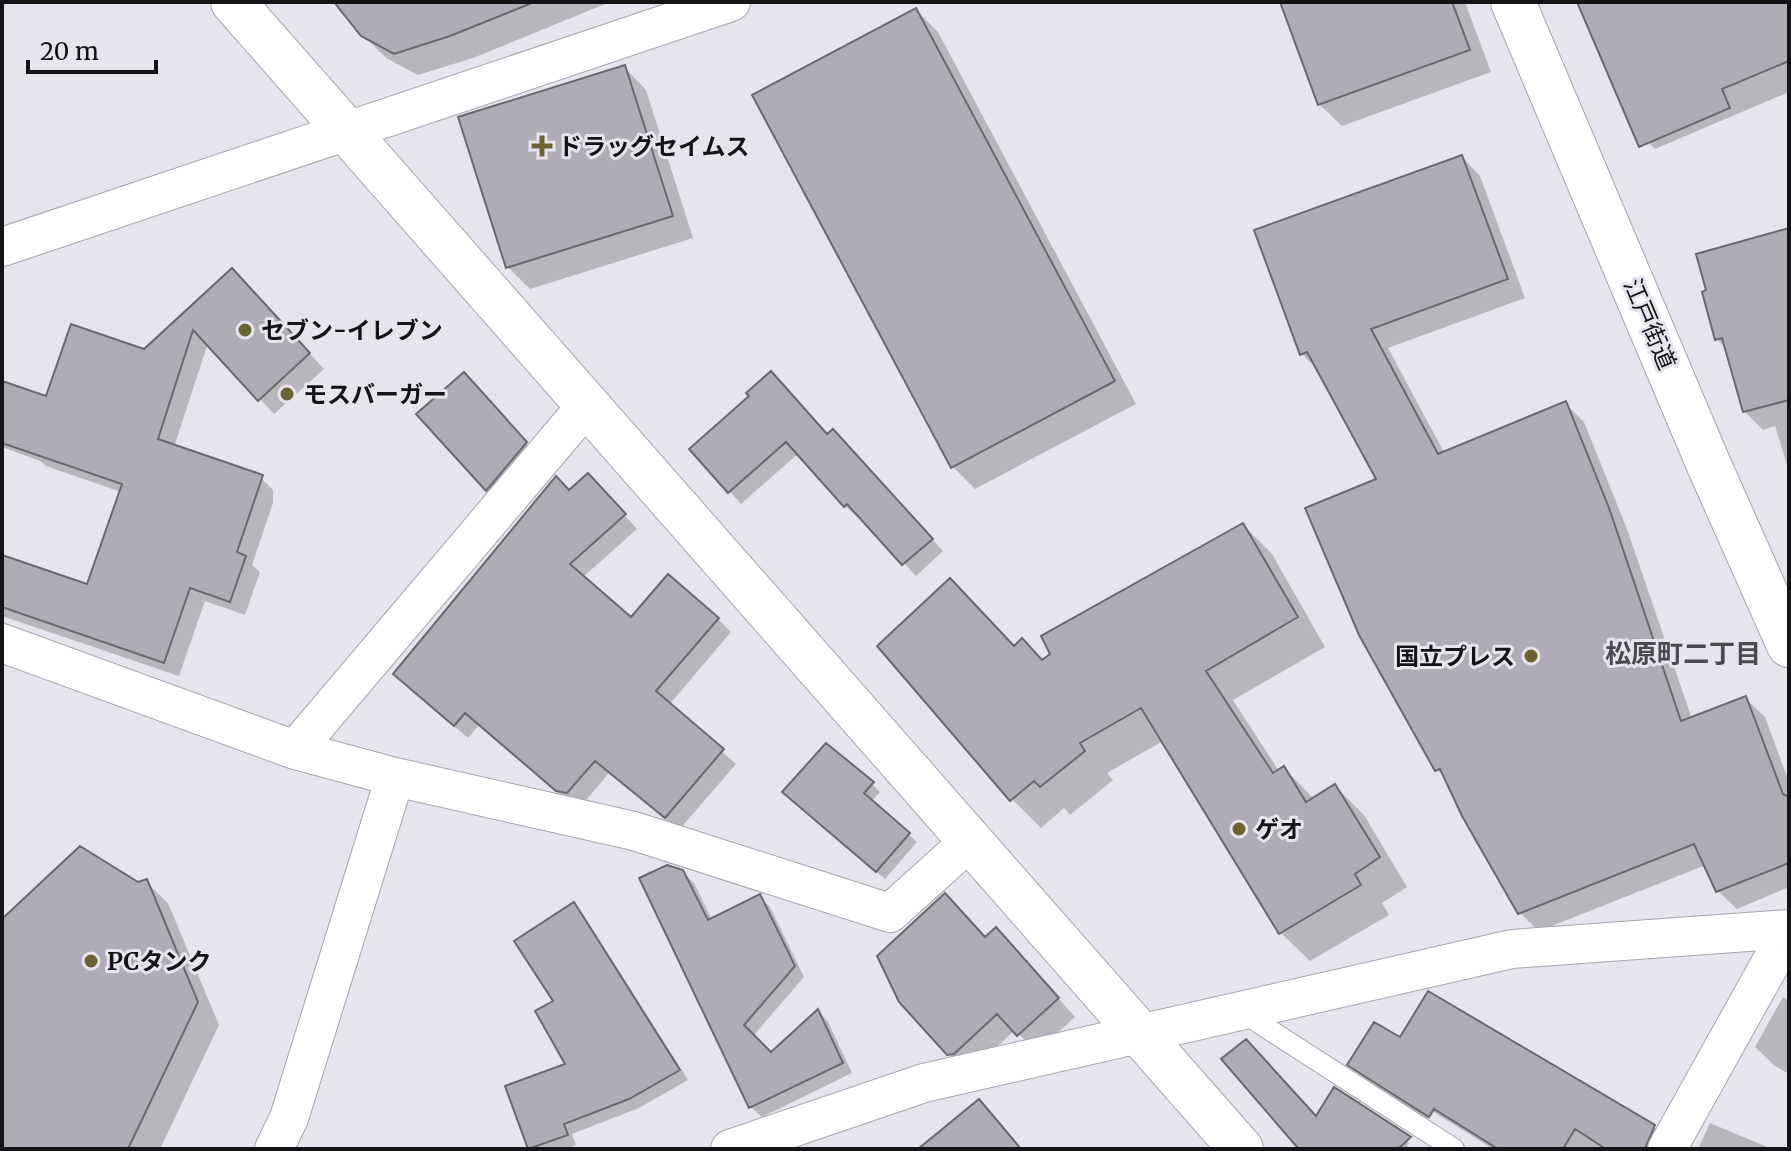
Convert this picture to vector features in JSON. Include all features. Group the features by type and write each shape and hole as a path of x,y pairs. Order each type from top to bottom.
{"street":[{"path":"233,2 1241,1149"},
{"path":"2,247 731,2"},
{"name":"江戸街道","path":"1513,2 1708,463 1789,645"},
{"path":"295,750 587,405"},
{"path":"2,643 295,750 395,777 634,831 890,913 970,841"},
{"path":"274,1149 289,1118 395,777"},
{"path":"730,1149 924,1083 1512,949 1789,930"},
{"path":"1667,1149 1789,930"}],"lane":[{"path":"1242,1012 1454,1149"}],"building":[{"path":"334,2 532,3 450,36 394,54 361,36"},
{"path":"1280,2 1452,2 1470,50 1318,105"},
{"path":"1577,2 1789,2 1789,61 1722,89 1730,108 1639,147"},
{"path":"916,8 1115,381 951,468 752,95"},
{"path":"625,65 673,216 506,268 458,117"},
{"path":"1462,155 1508,279 1371,329 1438,454 1566,401 1609,508 1681,721 1746,696 1783,794 1789,797 1789,863 1716,892 1694,844 1518,914 1462,816 1440,769 1435,771 1359,635 1305,508 1376,479 1307,352 1300,355 1254,230"},
{"path":"1789,228 1789,400 1743,412 1722,338 1715,340 1696,254"},
{"path":"232,268 310,353 258,401 193,330 158,439 263,475 237,552 246,556 230,602 190,588 164,663 2,607 2,555 87,584 122,484 2,443 2,381 46,396 71,324 144,349"},
{"path":"771,371 827,434 833,429 933,539 902,565 847,504 844,507 786,442 728,493 689,449 749,396 746,393"},
{"path":"464,372 527,442 486,491 416,414"},
{"path":"588,473 626,514 570,564 631,617 668,574 719,618 656,691 724,749 665,818 595,761 567,793 556,791 465,713 454,726 393,674 556,476 569,490"},
{"path":"1243,523 1298,617 1206,671 1273,773 1284,766 1306,802 1335,784 1380,857 1355,874 1361,885 1279,934 1141,708 1080,743 1085,751 1040,787 1034,781 1010,801 877,646 950,578 1014,646 1022,638 1042,660 1050,654 1041,636"},
{"path":"826,743 874,782 864,793 910,833 876,872 782,792"},
{"name":"PCタンク","path":"80,846 138,882 147,879 198,1002 128,1149 2,1149 2,919"},
{"path":"667,865 683,870 708,920 760,894 795,966 744,1025 771,1052 818,1009 843,1063 749,1108 639,878"},
{"path":"945,893 985,937 996,927 1059,998 1017,1036 997,1014 954,1054 947,1055 899,1002 877,956"},
{"path":"574,902 680,1070 629,1099 564,1124 568,1135 528,1149 505,1086 565,1064 535,1011 553,1001 514,941"},
{"path":"1428,991 1655,1125 1645,1149 1606,1149 1575,1129 1563,1149 1498,1149 1434,1109 1429,1117 1347,1065 1374,1022 1400,1037"},
{"path":"1246,1039 1316,1116 1334,1087 1411,1137 1398,1149 1296,1149 1221,1059"},
{"path":"979,1099 1021,1149 918,1149"}],"place":[{"name":"ドラッグセイムス","path":"542,146"},
{"name":"セブン-イレブン","path":"245,330"},
{"name":"モスバーガー","path":"287,394"},
{"name":"国立プレス","path":"1531,656"},
{"name":"ゲオ","path":"1239,829"},
{"name":"PCタンク","path":"91,961"}],"district":[{"name":"松原町二丁目","path":"1683,653"}]}
